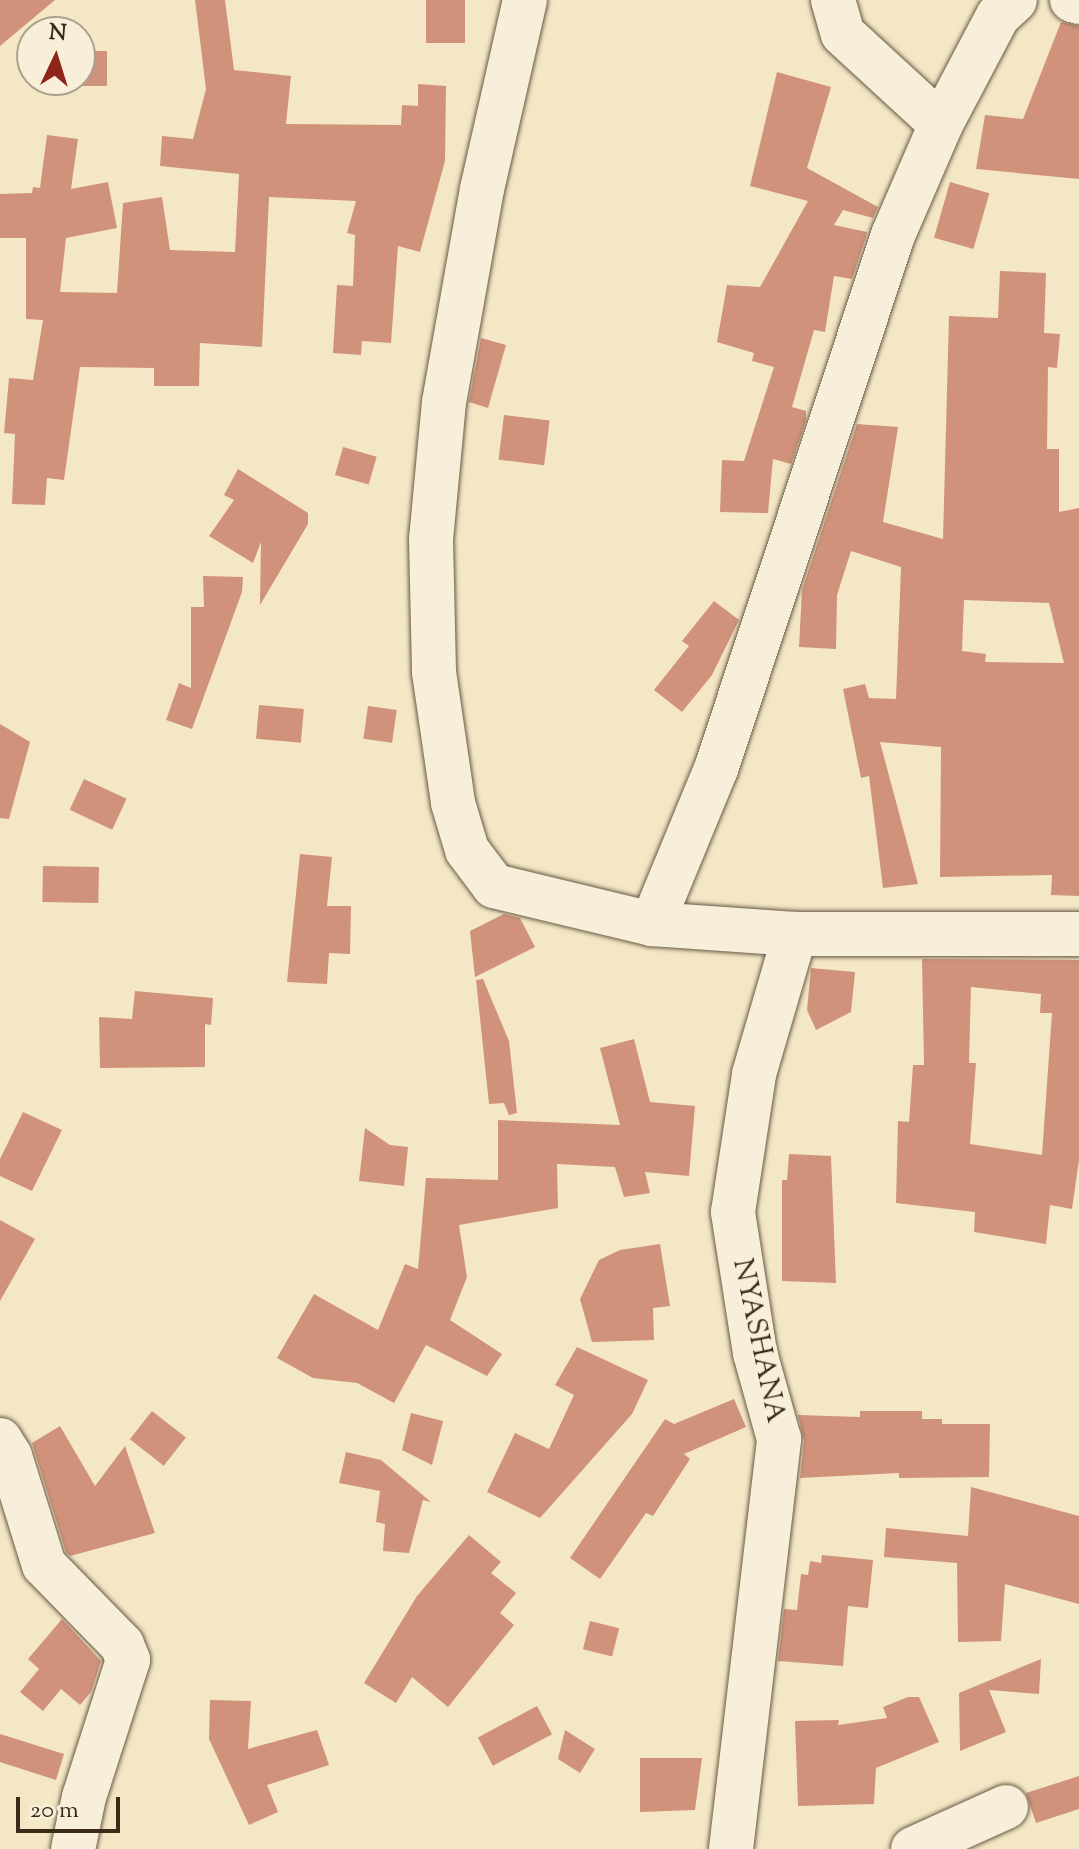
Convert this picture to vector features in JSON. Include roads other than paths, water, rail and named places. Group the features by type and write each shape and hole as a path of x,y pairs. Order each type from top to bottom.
{"street":[{"path":"525,0 482,189 444,402 431,539 434,672 453,803 467,850 494,886 521,895 652,924 795,934 1079,934"},
{"path":"833,0 843,34 941,124"},
{"path":"652,924 716,769 893,235 941,124 998,16 1015,0"},
{"path":"1072,0 1079,2"},
{"name":"NYASHANA","path":"731,1849 779,1439 755,1353 733,1212 754,1074 795,934"},
{"path":"0,1440 10,1456 44,1565 122,1645 128,1660 112,1722 84,1797 73,1849"},
{"path":"913,1849 1006,1807"}]}
